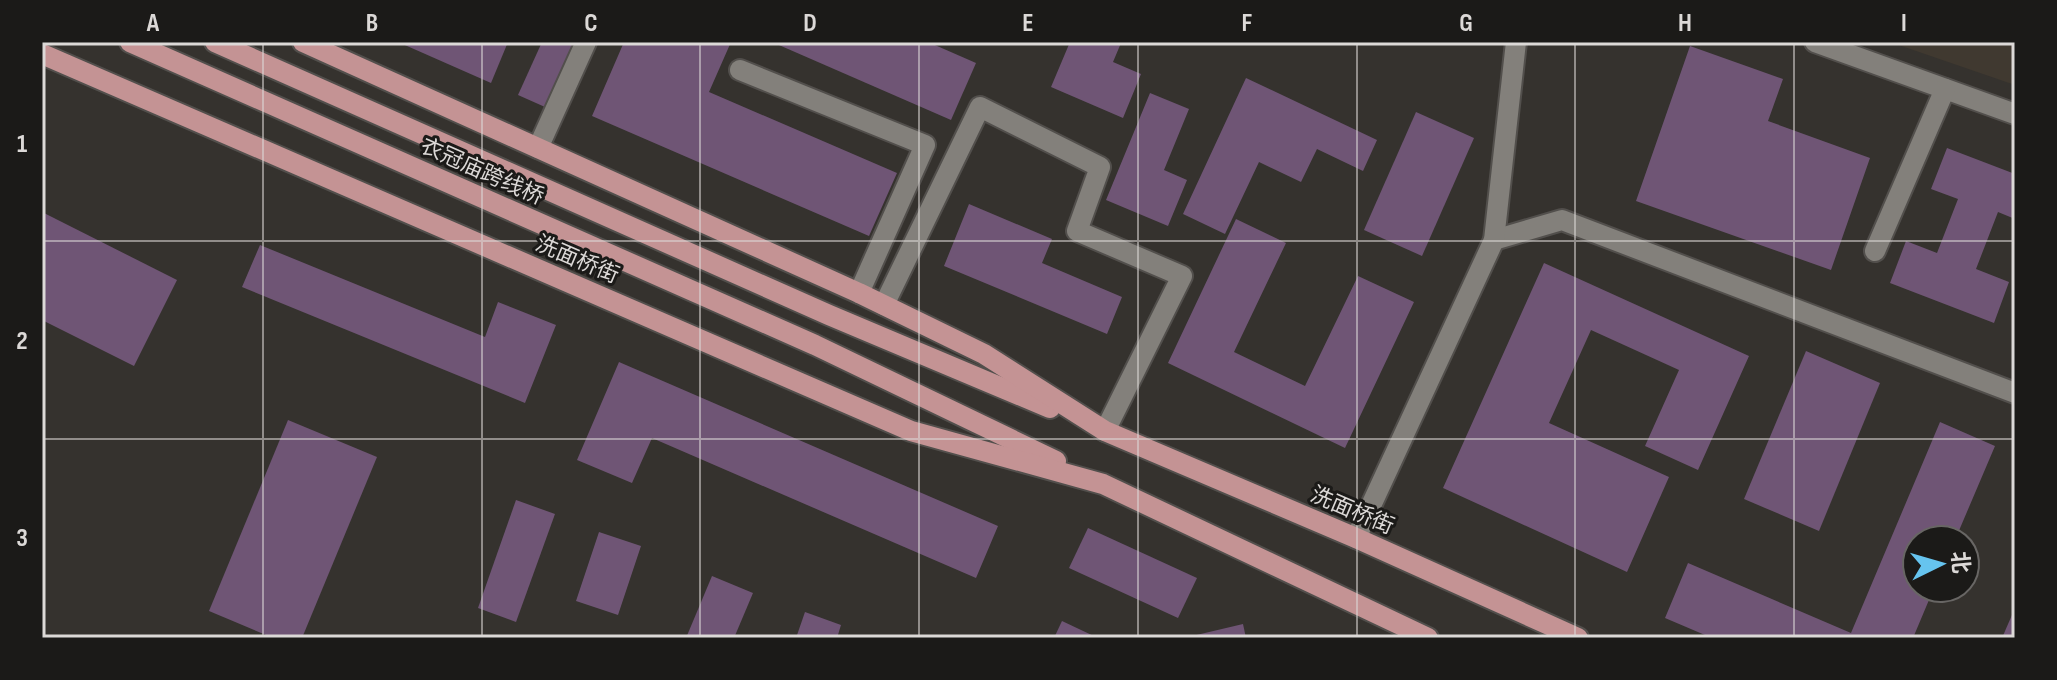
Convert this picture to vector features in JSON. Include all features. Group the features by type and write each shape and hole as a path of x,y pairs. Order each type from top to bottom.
{"main road":[{"name":"衣冠庙跨线桥","path":"130,42 815,345"},
{"name":"衣冠庙跨线桥","path":"215,42 829,315"},
{"name":"洗面桥街","path":"303,42 884,305 984,354 1105,431"},
{"name":"洗面桥街","path":"42,54 911,431 1103,484"},
{"name":"洗面桥街","path":"829,315 1356,538 1578,638"},
{"name":"洗面桥街","path":"815,345 1406,634 1428,638"}],"street":[{"path":"538,148 586,42"},
{"path":"1356,538 1494,240 1516,42"},
{"path":"1815,42 2015,114"},
{"path":"740,70 925,145 859,293"},
{"path":"1875,251 1945,89"},
{"path":"884,305 980,107 1100,167 1077,231 1182,276 1105,431"},
{"path":"1494,240 1562,220 2015,393"}],"shaded area":[{"path":"1890,42 2015,42 2015,85"}],"building":[{"path":"398,42 508,42 491,83"},
{"path":"542,42 575,42 545,107 518,95"},
{"path":"624,42 731,42 709,92 897,173 869,236 592,116"},
{"path":"772,42 928,42 976,63 951,120"},
{"path":"1070,42 1121,43 1113,62 1141,74 1123,118 1051,87"},
{"path":"1690,46 1783,79 1768,121 1870,158 1831,270 1636,201"},
{"path":"1246,78 1377,140 1363,171 1317,149 1301,182 1259,162 1225,234 1183,214"},
{"path":"1150,93 1189,109 1164,170 1187,180 1168,226 1106,200"},
{"path":"1416,112 1474,138 1422,256 1364,230"},
{"path":"1947,148 2015,174 2015,219 1998,212 1976,269 2009,282 1994,323 1890,283 1906,241 1937,253 1958,199 1931,189"},
{"path":"969,204 1052,239 1042,263 1122,297 1107,334 944,266"},
{"path":"42,212 177,280 134,366 42,320"},
{"path":"1236,219 1286,243 1234,352 1305,386 1358,276 1414,302 1345,448 1168,363"},
{"path":"260,245 485,337 498,302 556,325 525,403 242,287"},
{"path":"1544,263 1749,356 1698,470 1645,446 1679,370 1591,330 1549,423 1669,477 1627,572 1443,488"},
{"path":"1806,351 1880,383 1819,531 1744,499"},
{"path":"619,362 998,526 976,578 652,438 632,483 577,460"},
{"path":"288,420 377,457 302,638 273,638 209,611"},
{"path":"1940,422 1995,446 1962,524 1901,524 1901,604 1927,604 1913,638 1712,638 1665,618 1688,563 1851,633"},
{"path":"516,500 555,514 516,622 478,608"},
{"path":"1088,528 1197,578 1178,618 1069,568"},
{"path":"599,532 641,546 618,615 576,601"},
{"path":"712,576 753,593 734,638 686,638"},
{"path":"2015,608 2015,638 2002,638"},
{"path":"805,612 841,625 837,638 796,638"},
{"path":"1062,621 1098,638 1054,638"},
{"path":"1243,624 1246,638 1188,638 1188,637"}]}
